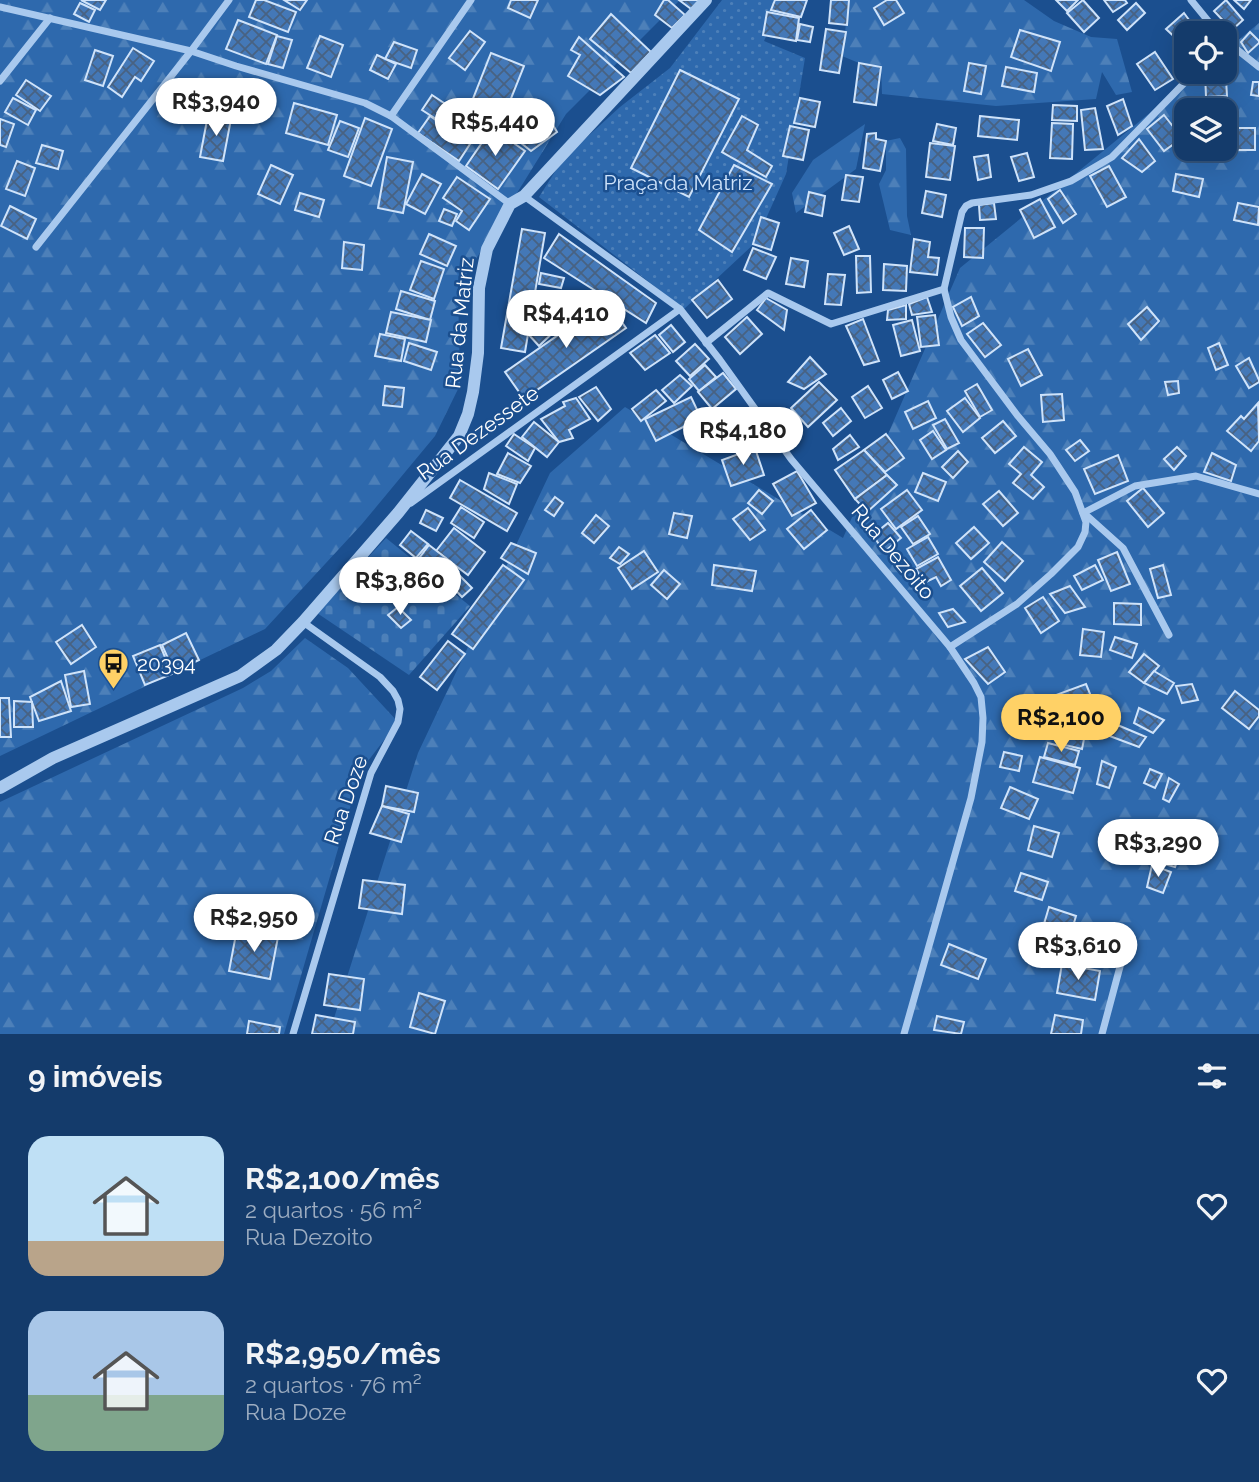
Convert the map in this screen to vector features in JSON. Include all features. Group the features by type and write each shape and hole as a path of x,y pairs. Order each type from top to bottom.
{"street":[{"path":"36,247 229,0"},
{"path":"391,116 471,0"},
{"path":"0,7 191,51 365,103 391,116 510,204 524,196 706,0"},
{"path":"1192,0 1209,21"},
{"path":"0,81 50,18"},
{"path":"1237,50 1259,67"},
{"path":"950,647 1017,604 1078,547 1086,522 1075,492 1050,454 961,340 951,317 944,289 960,219 966,206 986,200 1031,195 1072,181 1112,157 1183,84"},
{"name":"Rua Dezoito","path":"524,196 680,309 791,459 950,647 981,698 982,742 971,798 904,1034"},
{"name":"Rua da Matriz","path":"0,788 54,758 240,676 276,650 303,622 398,513 459,436 468,414 478,353 479,288 487,249 510,204"},
{"path":"706,343 768,293 831,324 944,289"},
{"name":"Rua Dezessete","path":"398,513 680,309"},
{"path":"1083,513 1135,486 1196,476 1259,494"},
{"path":"1083,513 1123,548 1169,635"},
{"name":"Rua Doze","path":"293,1034 371,772 398,722 400,709 393,691 380,677 303,622"},
{"path":"1102,1034 1125,948"}],"green space":[{"path":"0,0 680,0 566,114 458,288 460,385 435,436 362,524 265,629 0,756"},
{"name":"Praça da Matriz","path":"722,0 781,0 764,41 805,58 786,174 755,243 684,309 539,197 563,159 620,107 670,68"},
{"path":"849,0 1024,0 1054,21 1091,37 1117,39 1132,92 1116,95 1102,72 1096,99 996,106 882,94 881,67 859,63 842,56"},
{"path":"1259,23 1259,1034 329,1034 418,753 550,473 625,407 843,538 960,268 1185,84 1237,84 1237,41"},
{"path":"865,124 856,169 796,213 792,193 813,160"},
{"path":"900,138 906,149 907,216 911,235 890,230 879,184 886,170 886,141"},
{"path":"386,538 470,606 409,675 317,613"},
{"path":"305,638 348,668 398,722 361,770 284,1034 0,1034 0,802 243,688 271,671"}],"building":[{"path":"81,0 106,0 100,10"},
{"path":"256,0 264,0 296,12 288,32 249,17"},
{"path":"284,0 307,0 300,10"},
{"path":"511,0 538,0 530,18 508,8"},
{"path":"664,0 668,0 685,15 672,28 655,15"},
{"path":"679,0 700,0 691,9"},
{"path":"775,0 807,0 801,17 771,10"},
{"path":"831,0 849,0 847,25 829,23"},
{"path":"887,0 896,0 904,13 884,25 874,8"},
{"path":"1056,0 1078,0 1067,11"},
{"path":"1083,0 1099,18 1084,32 1067,13"},
{"path":"1104,0 1125,0 1127,3 1113,12"},
{"path":"1226,0 1243,20 1237,25 1237,21 1223,21 1214,11"},
{"path":"1234,0 1251,0 1244,9"},
{"path":"80,3 95,10 89,22 74,14"},
{"path":"1136,3 1145,13 1127,30 1118,20"},
{"path":"767,12 799,18 796,41 763,35"},
{"path":"1184,13 1190,21 1175,21"},
{"path":"611,14 651,52 631,73 590,39"},
{"path":"238,20 277,35 266,64 226,49"},
{"path":"1174,22 1174,36 1166,29"},
{"path":"800,24 813,27 810,42 797,40"},
{"path":"826,29 846,32 839,73 820,70"},
{"path":"1020,30 1060,42 1051,71 1011,57"},
{"path":"470,31 485,42 465,70 449,58"},
{"path":"1250,32 1259,43 1248,53 1241,42"},
{"path":"277,36 292,40 283,68 268,64"},
{"path":"320,36 343,45 331,77 307,68"},
{"path":"579,37 624,77 600,95 568,76 580,55 571,50"},
{"path":"394,42 417,50 411,68 385,59"},
{"path":"133,48 154,61 141,81 135,77 122,97 108,87"},
{"path":"95,50 113,56 103,86 85,80"},
{"path":"1155,52 1173,79 1155,90 1137,64"},
{"path":"491,53 524,66 508,106 496,101 487,122 467,114"},
{"path":"377,55 396,64 388,79 370,70"},
{"path":"859,63 881,67 876,105 854,102"},
{"path":"969,63 986,66 981,94 964,91"},
{"path":"1006,67 1037,73 1034,92 1002,86"},
{"path":"680,70 739,99 689,197 631,168"},
{"path":"26,80 51,96 40,111 16,95"},
{"path":"1253,82 1259,82 1259,96 1251,95"},
{"path":"1205,84 1226,84 1227,96 1206,97"},
{"path":"432,95 453,109 444,124 422,110"},
{"path":"13,98 36,110 28,125 5,112"},
{"path":"800,98 820,102 815,127 794,123"},
{"path":"1123,99 1132,126 1118,135 1107,106"},
{"path":"539,101 557,132 531,151 500,126"},
{"path":"294,103 337,115 328,145 286,133"},
{"path":"1053,105 1077,106 1077,121 1052,120"},
{"path":"1095,108 1103,149 1085,150 1081,110"},
{"path":"208,115 231,119 223,161 200,157"},
{"path":"1164,115 1174,128 1174,144 1164,151 1147,129"},
{"path":"430,116 470,144 459,161 418,133"},
{"path":"742,116 758,125 747,150 772,166 766,177 722,152"},
{"path":"980,116 1019,120 1017,140 978,136"},
{"path":"365,118 392,129 371,186 344,176"},
{"path":"0,119 14,124 6,147 0,145"},
{"path":"340,121 359,128 348,157 328,150"},
{"path":"1052,123 1073,124 1072,159 1050,158"},
{"path":"937,124 956,128 953,145 933,141"},
{"path":"790,126 809,130 803,160 783,156"},
{"path":"492,128 525,151 498,189 466,166"},
{"path":"1237,128 1255,128 1255,150 1237,150"},
{"path":"876,133 876,139 886,141 880,171 863,168 867,134"},
{"path":"1139,139 1155,161 1142,172 1122,158"},
{"path":"930,143 955,146 950,180 926,177"},
{"path":"42,145 63,151 58,169 36,163"},
{"path":"1027,153 1034,177 1019,181 1011,157"},
{"path":"988,155 991,177 978,180 974,157"},
{"path":"387,157 413,162 403,213 378,208"},
{"path":"17,161 35,168 25,196 6,189"},
{"path":"271,165 293,175 280,204 258,194"},
{"path":"734,165 772,184 732,252 699,230"},
{"path":"1109,166 1126,197 1107,207 1090,176"},
{"path":"422,174 441,184 425,214 406,204"},
{"path":"1176,174 1203,179 1199,197 1173,191"},
{"path":"846,175 863,177 859,202 842,200"},
{"path":"457,177 490,199 469,230 456,221 462,211 443,198"},
{"path":"1060,190 1076,214 1063,223 1048,199"},
{"path":"926,191 946,195 942,217 922,213"},
{"path":"809,192 825,196 822,216 805,212"},
{"path":"300,193 324,200 319,217 295,210"},
{"path":"1040,199 1055,227 1034,238 1020,210"},
{"path":"994,203 996,219 980,220 979,205"},
{"path":"1238,203 1259,207 1258,225 1234,220"},
{"path":"10,206 36,219 27,239 1,226"},
{"path":"444,209 457,214 452,226 439,221"},
{"path":"761,217 779,223 771,250 753,244"},
{"path":"849,226 859,249 844,255 834,233"},
{"path":"965,228 984,228 983,258 964,257"},
{"path":"522,229 545,233 525,352 501,348"},
{"path":"429,234 456,246 447,266 420,254"},
{"path":"559,234 656,303 646,323 544,258"},
{"path":"914,239 930,242 928,257 939,258 937,275 910,272"},
{"path":"344,242 364,245 362,270 342,268"},
{"path":"753,248 776,257 766,279 744,270"},
{"path":"856,256 870,256 871,292 857,293"},
{"path":"791,258 808,261 804,287 786,284"},
{"path":"421,261 444,269 434,299 410,290"},
{"path":"884,264 907,266 906,291 883,290"},
{"path":"541,273 564,278 561,288 539,284"},
{"path":"828,274 845,275 841,305 825,304"},
{"path":"718,280 732,299 707,318 692,300"},
{"path":"401,291 435,301 430,320 396,309"},
{"path":"927,297 932,312 912,315 909,304"},
{"path":"971,297 979,316 962,326 953,307"},
{"path":"766,298 787,310 784,330 757,310"},
{"path":"607,301 626,328 524,399 505,372"},
{"path":"906,305 906,319 887,320 888,310"},
{"path":"1147,307 1159,321 1141,340 1128,324"},
{"path":"391,312 431,320 426,342 386,333"},
{"path":"549,312 561,325 539,346 528,334"},
{"path":"935,315 939,345 921,347 917,317"},
{"path":"747,317 762,334 740,354 725,337"},
{"path":"863,319 879,361 864,365 846,326"},
{"path":"912,320 920,351 901,356 893,325"},
{"path":"983,323 1001,345 985,357 967,334"},
{"path":"671,325 685,342 673,352 659,335"},
{"path":"380,334 405,339 401,361 375,356"},
{"path":"655,335 670,353 645,370 630,353"},
{"path":"409,343 437,352 431,370 404,361"},
{"path":"1219,343 1228,365 1216,370 1208,348"},
{"path":"695,344 709,359 690,376 676,361"},
{"path":"1028,349 1042,375 1021,386 1008,359"},
{"path":"810,357 826,374 804,389 788,382"},
{"path":"1249,358 1259,382 1249,388 1236,366"},
{"path":"705,365 716,377 699,391 689,379"},
{"path":"898,372 908,391 892,399 883,380"},
{"path":"723,373 736,389 712,409 698,392"},
{"path":"680,375 692,386 674,403 662,390"},
{"path":"1178,381 1179,393 1168,395 1165,382"},
{"path":"819,382 837,400 808,427 791,408"},
{"path":"977,384 992,410 980,417 965,391"},
{"path":"385,386 404,388 402,407 383,405"},
{"path":"868,386 882,408 865,418 852,397"},
{"path":"596,387 611,409 598,421 579,397"},
{"path":"656,390 666,401 641,421 632,409"},
{"path":"1062,394 1064,420 1043,422 1041,395"},
{"path":"691,397 701,418 656,441 645,419"},
{"path":"576,398 590,419 569,430 573,438 559,442 541,419 565,406 563,402"},
{"path":"965,398 980,418 963,432 947,411"},
{"path":"928,401 936,418 913,429 905,412"},
{"path":"1258,403 1259,441 1251,451 1227,431 1241,416 1244,419"},
{"path":"841,408 851,421 833,436 823,423"},
{"path":"740,411 749,430 720,444 711,424"},
{"path":"945,419 959,443 947,449 933,425"},
{"path":"1003,421 1016,436 995,453 982,438"},
{"path":"534,422 559,442 547,457 522,437"},
{"path":"933,431 946,450 932,459 920,440"},
{"path":"514,434 535,448 528,461 506,446"},
{"path":"886,434 904,458 885,472 864,450"},
{"path":"850,435 859,447 838,460 833,449"},
{"path":"1080,440 1089,451 1075,461 1066,450"},
{"path":"1024,447 1042,462 1031,475 1044,487 1033,499 1013,483 1021,474 1009,464"},
{"path":"1177,447 1186,456 1174,470 1164,459"},
{"path":"755,448 764,475 731,486 722,460"},
{"path":"864,450 887,475 855,499 835,470"},
{"path":"958,451 968,462 953,478 942,467"},
{"path":"508,453 531,466 520,483 497,474"},
{"path":"1212,453 1236,465 1231,481 1204,472"},
{"path":"1118,455 1128,481 1095,494 1084,469"},
{"path":"797,471 816,503 792,516 773,484"},
{"path":"489,473 517,484 509,504 484,489"},
{"path":"923,473 946,482 938,501 915,492"},
{"path":"887,475 897,485 867,512 855,499"},
{"path":"460,480 517,513 507,531 450,498"},
{"path":"1143,488 1164,513 1148,527 1127,501"},
{"path":"759,490 773,501 762,514 748,503"},
{"path":"907,490 922,510 896,529 881,509"},
{"path":"999,491 1018,513 1003,526 983,504"},
{"path":"555,497 563,503 554,516 545,510"},
{"path":"461,507 484,522 474,538 451,523"},
{"path":"748,508 765,530 750,540 733,519"},
{"path":"426,510 443,518 436,531 420,523"},
{"path":"811,510 827,530 804,549 787,529"},
{"path":"674,513 692,516 687,538 669,534"},
{"path":"596,515 609,526 594,543 582,533"},
{"path":"918,516 930,534 913,544 901,527"},
{"path":"888,523 901,538 884,552 873,535"},
{"path":"974,527 989,543 971,559 956,543"},
{"path":"454,528 485,552 468,575 436,551"},
{"path":"411,531 428,544 416,558 400,545"},
{"path":"928,537 938,554 917,566 907,549"},
{"path":"1002,542 1023,561 1005,581 984,562"},
{"path":"511,543 536,553 528,574 501,558"},
{"path":"429,545 451,562 440,577 417,561"},
{"path":"619,547 629,554 620,564 610,558"},
{"path":"644,551 658,572 632,589 618,568"},
{"path":"1117,552 1130,584 1111,591 1098,560"},
{"path":"938,557 951,580 941,586 936,577 924,583 916,569"},
{"path":"503,565 524,580 473,649 452,634"},
{"path":"714,565 756,571 752,591 712,585"},
{"path":"1095,565 1103,580 1082,590 1074,576"},
{"path":"1163,565 1171,595 1158,598 1150,569"},
{"path":"982,568 1003,593 981,611 960,586"},
{"path":"664,570 680,584 667,599 651,585"},
{"path":"460,576 472,588 462,597 450,584"},
{"path":"1070,586 1085,607 1065,613 1050,594"},
{"path":"1043,597 1059,621 1041,633 1025,608"},
{"path":"1114,603 1141,604 1141,625 1114,624"},
{"path":"398,607 411,620 401,628 388,615"},
{"path":"953,609 965,622 948,627 939,613"},
{"path":"82,625 96,647 71,664 56,642"},
{"path":"1083,629 1104,632 1101,657 1080,655"},
{"path":"186,633 199,660 174,672 162,645"},
{"path":"1115,637 1137,644 1132,658 1110,650"},
{"path":"448,641 465,654 437,690 420,677"},
{"path":"160,645 172,674 145,685 133,656"},
{"path":"988,647 1005,672 988,684 965,659"},
{"path":"1144,654 1159,666 1144,683 1129,672"},
{"path":"84,671 90,704 71,707 65,675"},
{"path":"1154,671 1174,683 1167,694 1144,683"},
{"path":"61,681 71,711 39,721 30,697"},
{"path":"1086,684 1095,706 1064,714 1056,695"},
{"path":"1192,684 1198,700 1182,703 1176,686"},
{"path":"1235,691 1259,710 1259,716 1249,729 1222,708"},
{"path":"0,698 9,698 11,737 0,737"},
{"path":"14,701 32,702 33,727 14,727"},
{"path":"1046,701 1054,718 1026,730 1014,716"},
{"path":"1139,708 1164,720 1153,733 1134,723"},
{"path":"1108,721 1146,737 1139,747 1107,735"},
{"path":"1068,730 1085,734 1082,749 1065,745"},
{"path":"1048,743 1079,751 1075,765 1044,757"},
{"path":"1004,752 1022,756 1019,771 1000,767"},
{"path":"1040,757 1080,768 1073,793 1033,782"},
{"path":"1102,761 1116,767 1109,788 1097,784"},
{"path":"1150,769 1162,774 1155,788 1144,783"},
{"path":"1169,778 1179,784 1169,802 1163,799"},
{"path":"386,786 418,793 414,812 382,806"},
{"path":"1010,787 1038,799 1029,819 1001,808"},
{"path":"382,806 409,814 401,842 370,833"},
{"path":"1034,826 1059,833 1052,857 1028,850"},
{"path":"1160,844 1180,853 1175,867 1154,861"},
{"path":"1152,865 1171,872 1163,893 1147,887"},
{"path":"1021,873 1048,882 1042,900 1015,891"},
{"path":"363,880 405,885 402,914 359,908"},
{"path":"1049,907 1076,916 1071,933 1044,924"},
{"path":"237,929 278,937 270,979 229,971"},
{"path":"1087,929 1112,935 1108,954 1082,948"},
{"path":"949,944 986,959 978,979 941,965"},
{"path":"1062,964 1100,971 1095,1000 1057,993"},
{"path":"329,974 364,979 360,1010 324,1005"},
{"path":"419,993 445,1001 435,1034 410,1027"},
{"path":"316,1015 355,1022 353,1034 312,1034"},
{"path":"1055,1015 1083,1020 1081,1034 1051,1034"},
{"path":"937,1016 964,1022 961,1034 934,1030"},
{"path":"249,1021 280,1027 279,1034 247,1034"}],"place":[{"name":"20394","path":"114,691"}]}
